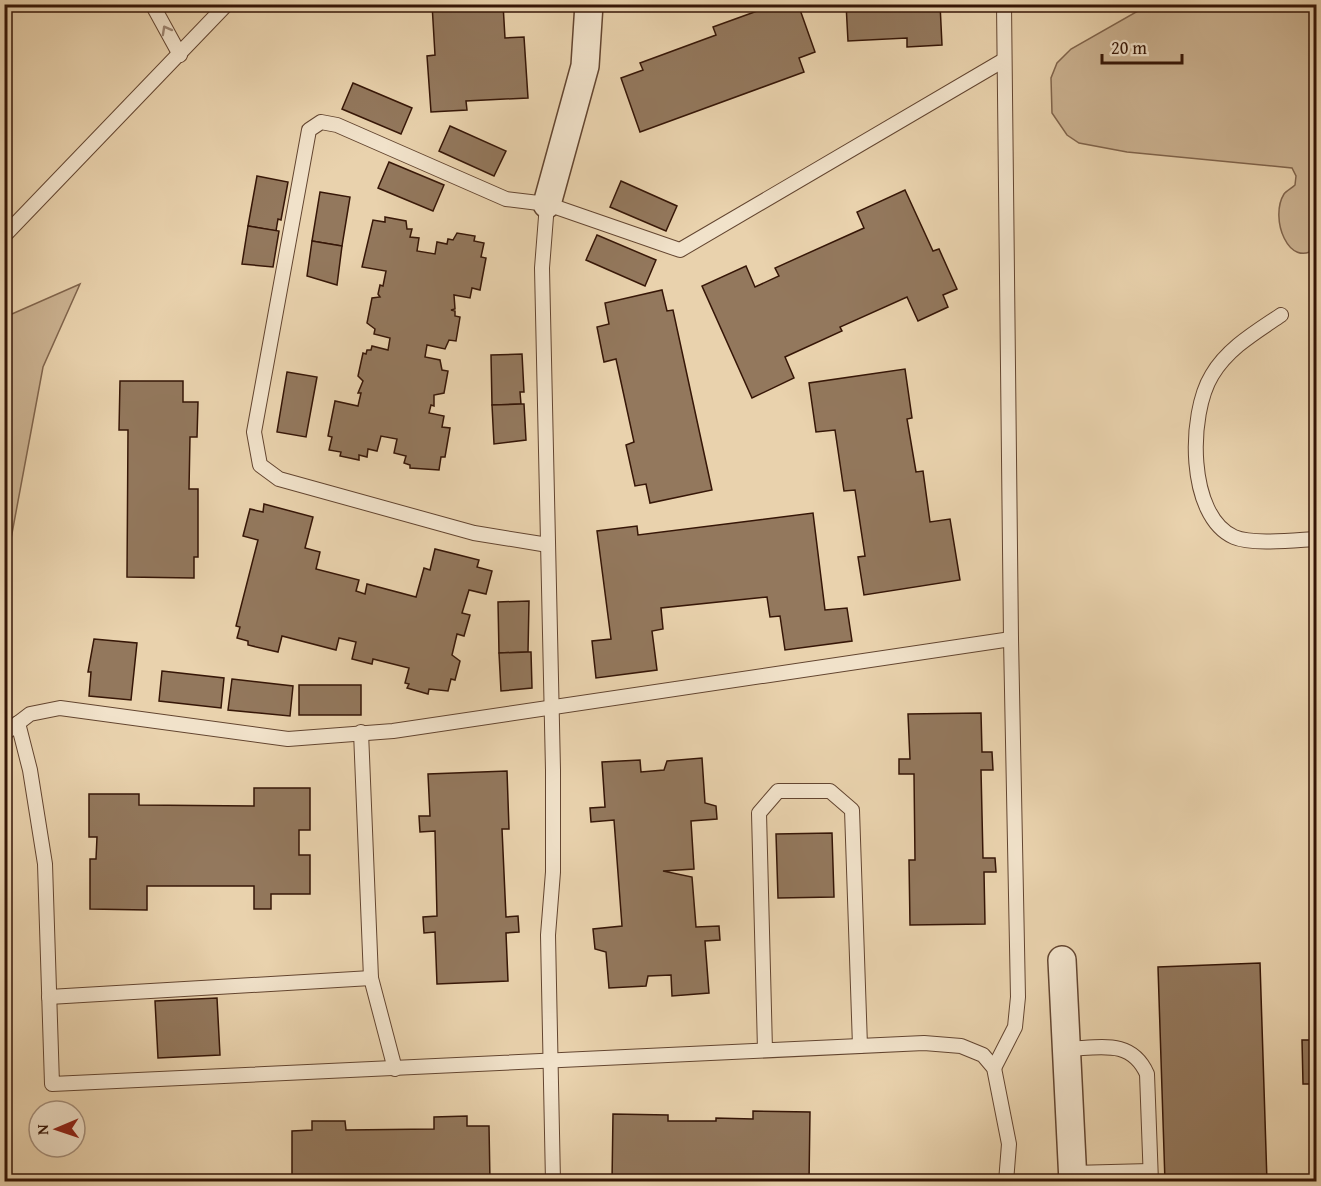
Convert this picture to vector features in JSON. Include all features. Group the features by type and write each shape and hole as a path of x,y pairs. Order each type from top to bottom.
{"street":[{"path":"547,204 585,66 589,4"},
{"path":"1062,960 1072,1177"}],"lane":[{"path":"152,4 180,54"},
{"path":"4,236 227,4"},
{"path":"994,1068 1015,1027 1018,997 1011,639 1004,4"},
{"path":"548,545 474,533 279,479 260,465 254,432 309,130 321,122 337,125 506,199 547,204 680,250 1004,60"},
{"path":"547,204 542,268 553,860 548,935 553,1182"},
{"path":"1281,315 1232,349 1211,375 1199,407 1197,429 1196,451 1201,492 1213,523 1235,538 1274,542 1317,539"},
{"path":"4,734 30,714 60,708 288,739 393,731 1011,639"},
{"path":"18,723 30,770 45,864 52,1084 924,1043 961,1046 983,1055 994,1068 1009,1144 1006,1182"},
{"path":"361,732 371,978 395,1069"},
{"path":"765,1050 759,813 778,792 830,791 852,810 860,1046"},
{"path":"49,997 371,978"},
{"path":"1066,1049 1114,1047 1131,1052 1140,1060 1147,1074 1150,1176 1072,1177"}],"shaded area":[{"path":"1140,5 1316,5 1316,248 1306,253 1298,252 1290,247 1280,227 1280,204 1284,194 1295,185 1296,176 1292,168 1127,152 1079,143 1067,135 1052,113 1051,78 1057,63 1071,49 1138,11"},
{"path":"80,284 43,367 5,571 5,317"}],"building":[{"path":"432,4 503,4 505,38 524,37 528,98 466,101 467,110 431,112 427,56 435,55"},
{"path":"758,4 798,4 815,52 799,58 804,72 640,132 621,78 643,70 640,63 716,35 713,27 760,10"},
{"path":"846,4 940,4 942,45 907,47 907,38 848,41"},
{"path":"353,83 412,108 401,134 342,109"},
{"path":"450,126 506,151 494,176 439,151"},
{"path":"389,162 444,185 433,211 378,188"},
{"path":"257,176 288,182 281,220 278,219 276,231 248,226"},
{"path":"621,181 677,206 666,231 610,207"},
{"path":"905,190 933,251 939,249 957,289 943,295 948,307 918,321 907,297 840,327 842,331 785,357 794,378 752,398 702,286 746,266 755,287 779,276 775,268 864,228 857,212"},
{"path":"320,192 350,197 342,246 312,241"},
{"path":"385,217 406,221 407,229 412,229 410,237 419,238 417,251 435,254 437,242 447,244 448,239 453,240 457,233 475,236 474,241 484,243 481,257 486,258 480,290 472,288 470,298 454,295 455,309 451,310 455,311 455,316 460,317 456,341 449,340 445,349 427,345 425,357 440,360 442,370 448,371 444,393 434,395 434,406 431,405 429,413 444,416 442,427 450,428 445,457 441,457 439,470 410,468 410,465 404,463 406,456 394,453 397,439 381,436 377,451 368,449 367,457 359,455 359,460 340,456 341,452 329,450 332,437 328,436 335,401 358,406 361,393 358,393 363,381 358,376 363,353 366,354 372,346 388,350 390,338 374,334 375,329 367,323 372,298 380,297 378,294 380,285 383,286 386,271 362,267 373,220 385,222"},
{"path":"248,226 279,231 273,267 242,264"},
{"path":"597,235 656,260 645,286 586,260"},
{"path":"312,241 342,246 337,285 307,276"},
{"path":"662,290 667,311 673,310 712,490 650,503 646,484 635,486 626,445 634,442 616,359 604,362 597,327 609,324 605,303"},
{"path":"522,354 524,392 520,392 521,404 492,405 491,355"},
{"path":"905,369 912,418 907,419 916,472 923,471 930,522 950,519 960,580 864,595 858,557 865,556 855,490 844,491 835,430 816,432 809,383"},
{"path":"287,372 317,377 306,437 277,432"},
{"path":"120,381 183,381 183,402 198,402 197,437 190,437 189,489 198,489 198,557 194,557 194,578 127,577 128,430 119,430"},
{"path":"524,404 526,440 494,444 492,405"},
{"path":"264,504 313,517 305,548 320,552 316,569 359,580 356,591 365,594 367,584 416,597 424,568 430,570 435,549 479,560 477,567 492,571 486,594 469,590 462,613 470,615 464,636 457,634 452,655 460,661 455,680 451,679 448,691 429,689 428,694 407,688 409,684 405,683 409,668 373,659 372,664 352,659 356,642 339,638 336,650 282,636 278,652 248,645 248,641 237,638 240,627 236,626 258,540 243,536 250,509 263,512"},
{"path":"813,513 825,610 847,608 852,641 785,650 780,616 770,617 767,597 661,608 663,629 652,631 657,670 596,678 592,641 611,639 597,531 637,526 638,535"},
{"path":"529,601 528,652 499,653 498,602"},
{"path":"94,639 137,643 131,700 89,696 91,672 88,672"},
{"path":"531,652 532,688 501,691 499,653"},
{"path":"162,671 224,678 221,708 159,701"},
{"path":"232,679 293,686 290,716 228,710"},
{"path":"299,685 361,685 361,715 299,715"},
{"path":"981,713 982,752 992,752 993,770 981,770 983,858 995,858 996,872 984,872 985,924 910,925 909,860 915,860 914,774 899,774 899,759 910,759 908,714"},
{"path":"702,758 705,803 716,806 717,819 691,821 694,869 663,871 692,877 696,927 719,926 720,940 705,941 709,993 672,996 671,975 648,976 646,986 609,988 606,952 595,949 593,929 622,926 614,820 591,822 590,808 605,807 602,762 640,760 641,772 664,770 667,761"},
{"path":"507,771 509,829 502,829 506,917 518,916 519,932 506,933 508,981 437,984 435,932 424,933 423,917 437,916 435,831 420,832 419,816 430,816 428,774"},
{"path":"254,788 310,788 310,830 299,830 299,855 310,855 310,894 271,894 271,909 254,909 254,886 147,886 147,910 90,909 90,859 96,859 97,837 89,837 89,794 139,794 139,805 254,806"},
{"path":"832,833 834,897 778,898 776,834"},
{"path":"1260,963 1267,1182 1165,1182 1158,967"},
{"path":"217,998 220,1055 158,1058 155,1001"},
{"path":"1302,1040 1316,1040 1316,1084 1303,1084"},
{"path":"753,1111 810,1112 809,1182 612,1182 613,1114 668,1115 668,1121 716,1121 716,1118 753,1119"},
{"path":"467,1116 467,1126 489,1126 490,1182 292,1182 292,1131 312,1130 312,1121 345,1121 346,1130 434,1129 434,1117"}]}
